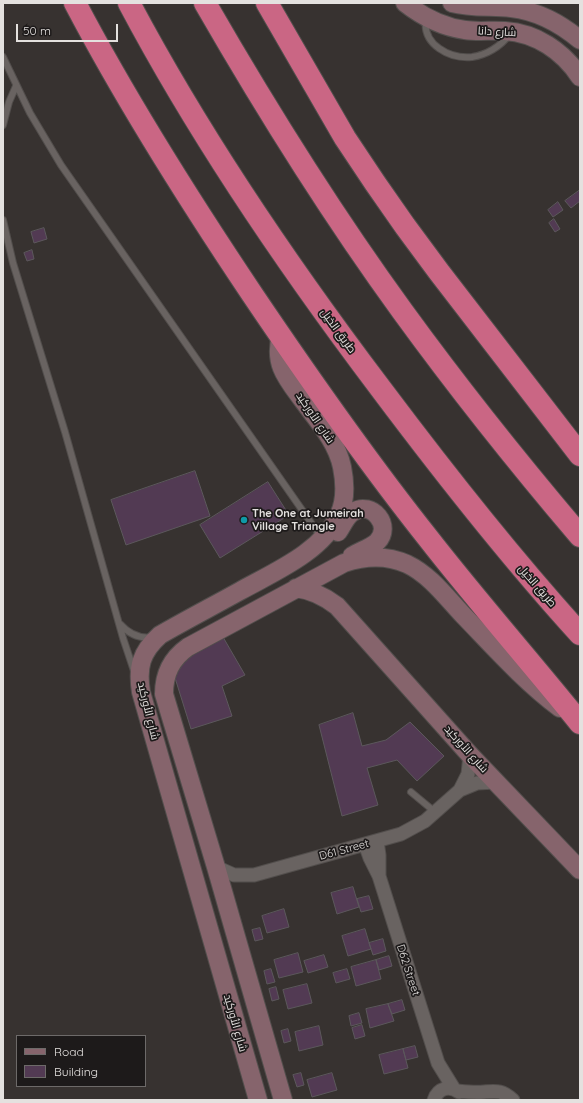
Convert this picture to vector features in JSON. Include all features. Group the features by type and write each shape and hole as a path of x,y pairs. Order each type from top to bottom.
{"highway":[{"path":"75,3 121,88 150,136 224,252 350,436 467,588 550,685 580,723"},
{"name":"طريق الخيل","path":"129,3 167,72 206,136 253,210 311,294 444,472 517,562 580,634"},
{"path":"206,3 237,58 295,153 369,264 402,311 476,409 580,536"},
{"path":"267,4 345,138 384,195 439,272 577,448"}],"street":[{"name":"شارع دانا","path":"405,3 426,18 438,23 465,30 512,32 523,34 545,43 564,57 580,77"},
{"path":"452,3 476,7 498,5 523,10 546,18 570,32 580,40"},
{"name":"شارع الأوركيد","path":"256,1093 141,692 139,668 143,655 150,644 160,635 297,560 322,538 332,527 340,514 344,493 342,466 336,448 327,433 282,370 278,354 281,336"},
{"path":"297,560 314,554 329,544 350,514 354,511 364,509 378,515 382,524 382,534 376,543 335,567"},
{"name":"شارع الأوركيد","path":"283,1100 216,867 164,694 165,676 169,667 180,653 335,567 354,560 375,557 396,560 415,568 432,582 527,681 580,723"},
{"name":"شارع الأوركيد","path":"296,588 318,593 337,606 470,755 580,870"},
{"name":"D61 Street","path":"460,790 468,774 470,755"},
{"name":"D61 Street","path":"216,867 234,875 254,875 401,834 413,828 435,812 460,790 477,783 496,782"},
{"name":"D62 Street","path":"371,843 380,860 379,876 438,1063 459,1093"},
{"name":"D62 Street","path":"434,1098 438,1063"},
{"path":"434,1098 445,1088 459,1093 499,1091 512,1100"},
{"path":"256,1093 263,1091 270,1100"},
{"path":"474,1100 485,1092"}],"lane":[{"path":"426,18 426,29 430,40 441,50 456,56 472,57 487,52 501,44 512,32"},
{"path":"3,57 16,86 61,165 322,538"},
{"path":"3,125 9,102 16,86"},
{"path":"3,220 13,263 62,424 120,623 127,653 139,681"},
{"path":"120,623 133,635 142,638 151,638 160,635"},
{"path":"411,792 435,812"}],"building":[{"path":"580,190 580,201 571,208 565,201"},
{"path":"558,202 563,210 553,217 548,210"},
{"path":"554,219 560,229 555,232 549,223"},
{"path":"44,228 47,239 34,243 31,232"},
{"path":"32,250 34,259 27,261 24,253"},
{"path":"195,471 210,516 126,545 111,500"},
{"name":"The One at Jumeirah Village Triangle","path":"268,482 289,515 220,558 200,525"},
{"path":"223,637 245,675 222,686 232,716 191,729 171,665"},
{"path":"353,713 362,746 386,740 410,722 444,756 417,781 397,760 367,768 378,805 342,816 319,725"},
{"path":"353,887 359,907 337,914 331,893"},
{"path":"369,896 373,909 361,912 357,899"},
{"path":"284,909 289,927 267,933 262,916"},
{"path":"260,928 263,939 255,941 252,930"},
{"path":"365,929 371,949 348,956 342,936"},
{"path":"383,939 386,951 373,955 369,943"},
{"path":"298,953 303,972 279,978 274,960"},
{"path":"324,955 328,967 308,973 304,961"},
{"path":"389,956 392,966 379,970 376,960"},
{"path":"376,960 381,979 356,986 351,967"},
{"path":"271,969 275,982 267,984 264,971"},
{"path":"347,969 350,979 336,983 333,973"},
{"path":"307,984 312,1003 288,1009 283,990"},
{"path":"276,987 279,999 272,1001 269,989"},
{"path":"402,1000 405,1010 392,1014 388,1004"},
{"path":"388,1004 394,1021 370,1028 366,1009"},
{"path":"359,1013 362,1023 351,1026 349,1016"},
{"path":"362,1025 365,1036 355,1039 352,1028"},
{"path":"319,1026 323,1045 299,1051 295,1032"},
{"path":"288,1029 291,1041 284,1043 281,1031"},
{"path":"415,1046 418,1057 406,1060 403,1049"},
{"path":"403,1049 408,1068 384,1074 379,1055"},
{"path":"301,1073 304,1085 297,1087 293,1075"},
{"path":"332,1073 337,1090 312,1097 307,1080"}],"place":[{"name":"The One at Jumeirah Village Triangle","path":"244,520"}]}
